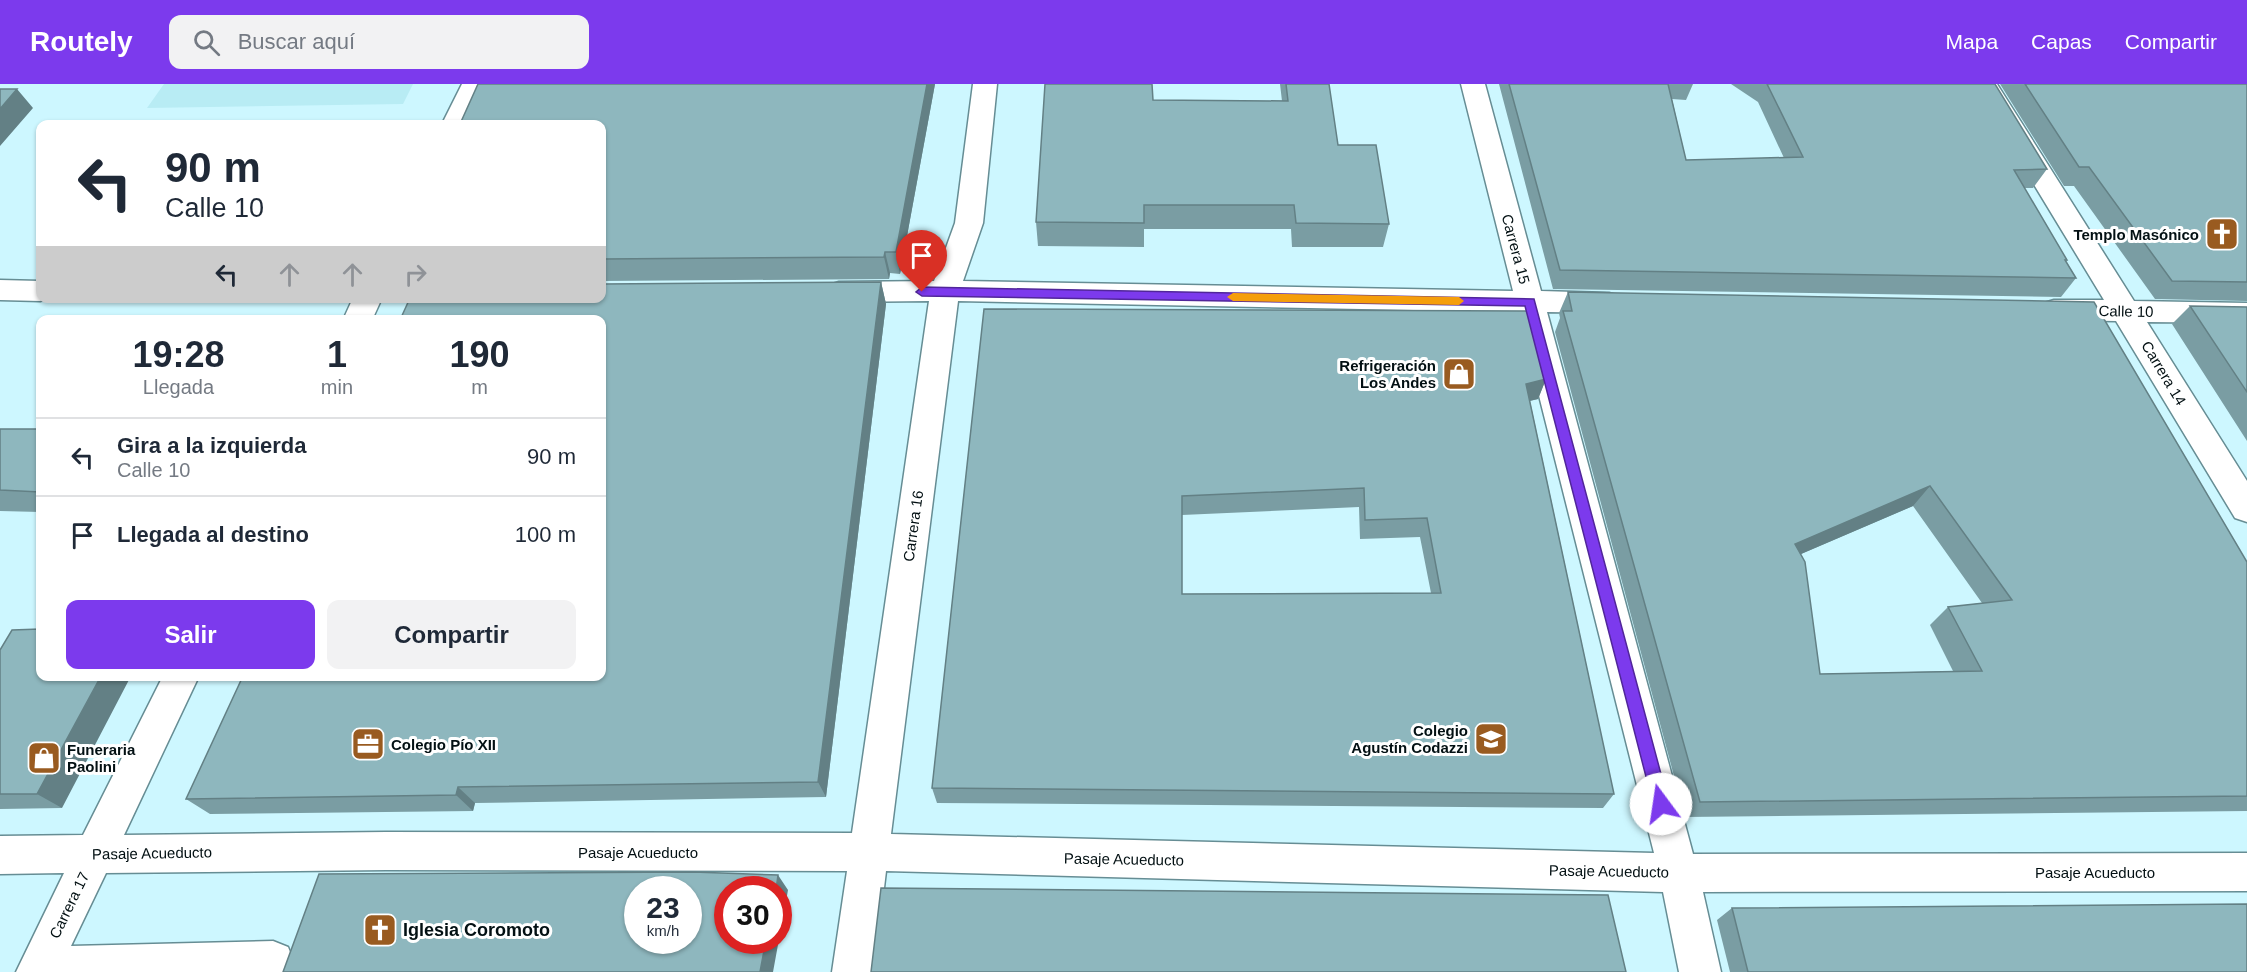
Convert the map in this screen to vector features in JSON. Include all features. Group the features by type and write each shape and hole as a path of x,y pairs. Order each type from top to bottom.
{"street":[{"path":"456,120 474,84"},
{"name":"Carrera 16","path":"853,972 945,291 969,223 985,84"},
{"name":"Carrera 15","path":"1473,84 1679,873 1700,972"},
{"name":"Carrera 14","path":"1985,84 2247,509"},
{"path":"0,290 36,291"},
{"path":"814,292 945,291 1637,304"},
{"name":"Calle 10","path":"2032,310 2247,312"},
{"name":"Carrera 17","path":"38,969 179,681"},
{"name":"Pasaje Acueducto","path":"0,855 386,851 869,852 1679,873 2247,872"},
{"path":"38,969 273,962"}],"shaded area":[{"path":"164,84 413,84 403,104 147,108"}],"building":[{"path":"478,84 927,84 896,252 885,252 884,257 606,259 606,120 462,120"},
{"path":"1045,84 1152,84 1153,100 1288,101 1286,84 1329,84 1338,145 1376,145 1389,224 1296,223 1294,205 1144,205 1144,223 1036,222"},
{"path":"1509,84 1668,84 1686,160 1803,157 1767,84 1995,84 2047,169 2014,170 2076,278 1560,270"},
{"path":"2025,84 2247,84 2247,282 2172,281 2089,167 2079,167"},
{"path":"0,89 17,89 0,109"},
{"path":"881,282 818,782 458,787 456,795 186,799 241,681 606,681 606,315 402,315 408,303 606,303 606,284"},
{"path":"1568,292 2094,302 2247,562 2247,796 1700,802 1563,311 1572,311","holes":["1930,486 2012,600 1948,607 1982,671 1820,674 1805,562 1795,544"]},
{"path":"2190,306 2247,307 2247,392"},
{"path":"984,309 1528,311 1546,379 1526,384 1614,794 932,788","holes":["1364,488 1365,520 1427,518 1441,593 1182,594 1182,496"]},
{"path":"0,429 36,429 36,492 0,490"},
{"name":"Funeraria Paolini","path":"36,629 36,681 98,681 37,794 0,794 0,650 12,630"},
{"path":"693,872 778,875 714,876 714,954 763,954 760,972 283,972 319,874"},
{"path":"881,888 1608,895 1626,972 871,972"},
{"path":"2247,904 2247,972 1748,972 1732,908"}],"slow traffic":[{"path":"1233,297 1459,301"}],"place":[{"name":"Templo Masónico","path":"2222,234"},
{"name":"Refrigeración Los Andes","path":"1459,374"},
{"name":"Colegio Agustín Codazzi","path":"1491,739"},
{"name":"Colegio Pío XII","path":"368,744"},
{"name":"Funeraria Paolini","path":"44,758"},
{"name":"Iglesia Coromoto","path":"380,930"}],"route":[{"path":"922,292 1530,302 1661,804"}]}
